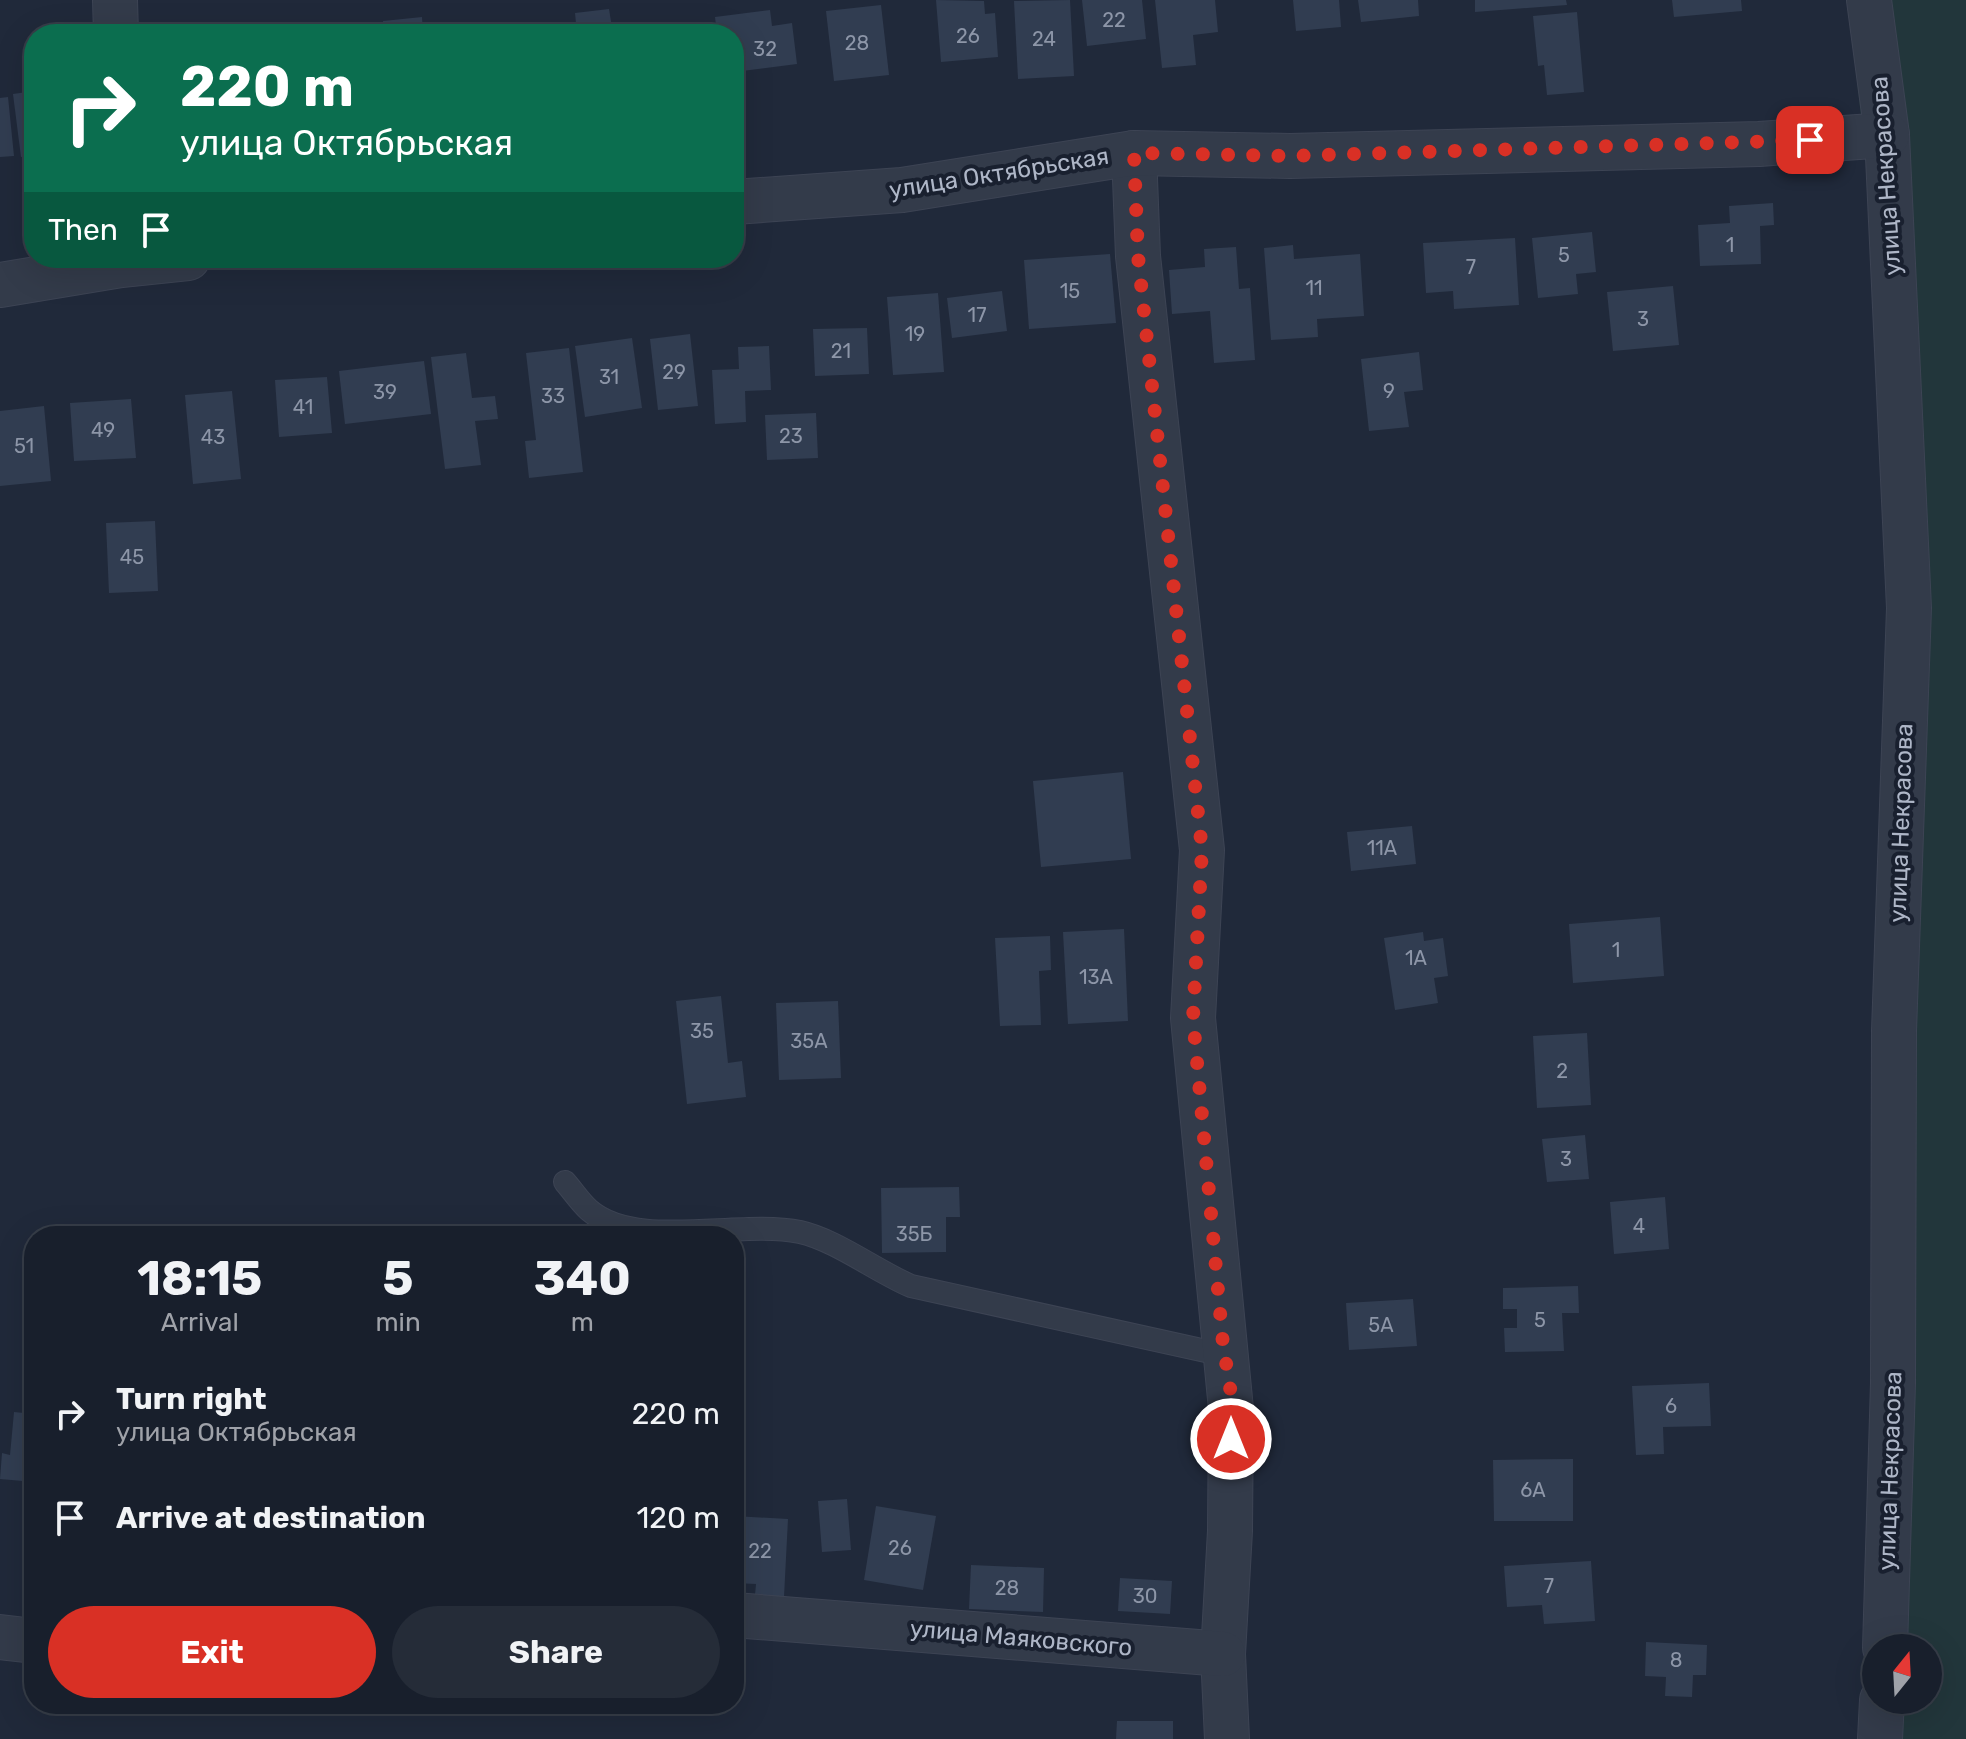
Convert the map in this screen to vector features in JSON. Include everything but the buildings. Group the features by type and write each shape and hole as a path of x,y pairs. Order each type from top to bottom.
{"street":[{"path":"115,0 116,24"},
{"name":"улица Некрасова","path":"1869,0 1887,135 1909,608 1894,1031 1893,1383 1885,1634"},
{"name":"улица Октябрьская","path":"744,201 902,190 1134,153 1290,156 1759,144 1887,135"},
{"path":"1134,153 1138,256 1202,850 1193,1018 1224,1355 1230,1379 1230,1531 1223,1654 1227,1739"},
{"path":"0,285 89,268"},
{"name":"улица Маяковского","path":"744,1616 1223,1654"},
{"path":"0,1637 24,1640"},
{"path":"1880,1739 1881,1714"}],"lane":[{"path":"565,1182 587,1209 621,1226"},
{"path":"744,1228 799,1232 827,1242 882,1274 911,1286 1224,1355"}],"green space":[{"path":"1848,0 1966,0 1966,1739 1860,1739 1862,1714 1942,1714 1942,1634 1870,1634 1893,1383 1892,243 1875,244"}],"route":[{"path":"1231,1439 1230,1379 1224,1355 1193,1018 1202,850 1138,256 1134,153 1290,156 1759,144 1810,140"}]}
